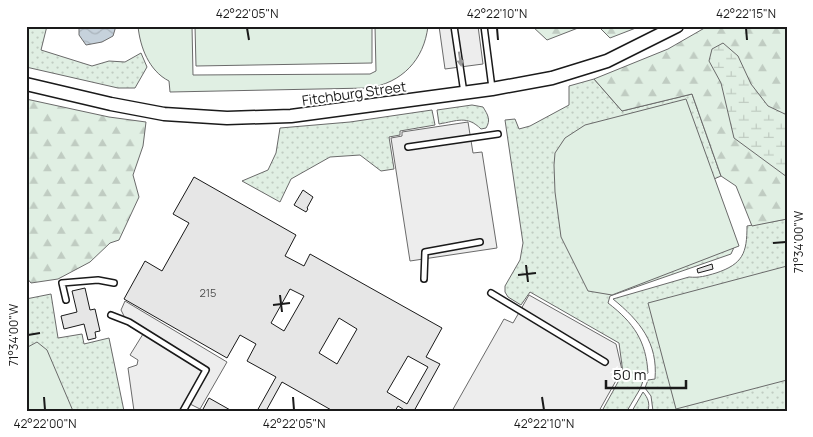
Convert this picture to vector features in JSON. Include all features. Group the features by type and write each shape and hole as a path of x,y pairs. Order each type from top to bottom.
{"street":[{"name":"Fitchburg Street","path":"26,84 128,108 186,116 269,118 312,114 464,93 552,78 589,68 625,53 677,26"}],"lane":[{"path":"454,26 464,93"},
{"path":"484,26 492,89"},
{"path":"408,147 498,134"},
{"path":"424,279 425,252 480,242"},
{"path":"66,300 62,283 98,280 114,283"},
{"path":"491,293 606,362"},
{"path":"111,315 130,322 206,370 182,411"}],"green space":[{"path":"26,26 47,26 41,50 92,66 109,61 125,62 141,53 147,67 135,88 118,88 26,67"},
{"path":"138,26 192,26 193,75 370,74 376,71 375,26 428,26 422,49 409,68 391,81 380,85 368,88 170,92 169,81 156,71 143,50"},
{"path":"195,26 372,26 372,63 196,66"},
{"path":"532,26 641,26 610,38 600,28 578,28 547,40"},
{"path":"708,26 787,26 787,219 752,226 736,186 721,176 692,94 622,111 594,79 668,49"},
{"path":"723,43 738,56 751,84 768,106 787,115 787,177 734,138 721,83 709,61 712,49"},
{"path":"594,79 622,111 692,94 721,176 714,179 736,243 731,254 610,296 608,303 632,326 645,351 647,362 648,373 627,411 602,411 623,373 619,343 530,292 521,305 508,297 505,292 505,286 520,260 523,243 505,120 515,119 519,129 530,126 569,105 569,86"},
{"path":"26,99 109,117 146,122 143,146 133,175 139,197 119,240 110,243 90,262 58,279 31,283 26,277"},
{"path":"686,99 739,246 612,295 588,291 561,237 555,192 555,153 565,138 585,125"},
{"path":"472,105 483,107 485,110 489,120 486,128 481,129 466,120 439,124 437,110"},
{"path":"432,110 435,125 400,131 400,135 389,137 394,169 381,171 360,155 330,157 291,179 280,202 242,181 268,170 276,153 280,128 350,122"},
{"path":"787,219 787,411 653,411 651,396 645,388 648,380 655,379 654,354 639,324 613,299 689,277 706,276 725,270 742,256 746,243 747,226"},
{"path":"787,266 787,380 676,409 648,303"},
{"path":"51,294 58,338 82,334 84,344 109,338 124,411 26,411 26,299"},
{"path":"37,342 47,350 73,411 26,411 26,348"},
{"path":"643,392 648,401 648,411 632,411"}],"shaded area":[{"path":"439,26 478,26 483,64 445,69"},
{"path":"468,122 473,153 482,152 497,248 410,261 391,138 402,136 402,132"},
{"path":"529,295 616,344 622,370 599,411 452,411 504,319 513,323"},
{"path":"125,301 227,362 200,409 190,404 186,411 134,411 128,368 137,365 138,360 130,355 143,334 129,326 121,310"}],"water":[{"path":"79,26 116,26 113,36 102,42 86,45 79,35"}],"building":[{"path":"194,177 296,235 285,256 304,266 310,254 442,328 426,357 440,364 414,411 406,411 398,406 395,411 333,411 282,382 266,411 257,411 276,377 247,361 256,344 240,335 227,358 124,299 145,261 162,271 189,223 173,214","holes":["290,289 304,296 284,331 271,323","339,318 357,329 337,364 319,353","408,356 428,367 407,404 387,392"]},
{"path":"303,190 313,197 306,212 294,205"},
{"path":"712,264 713,269 698,273 697,269"},
{"path":"85,288 90,310 95,309 100,331 95,332 96,338 88,340 84,324 64,329 61,316 77,312 72,291"},
{"path":"209,398 232,411 202,411"}]}
